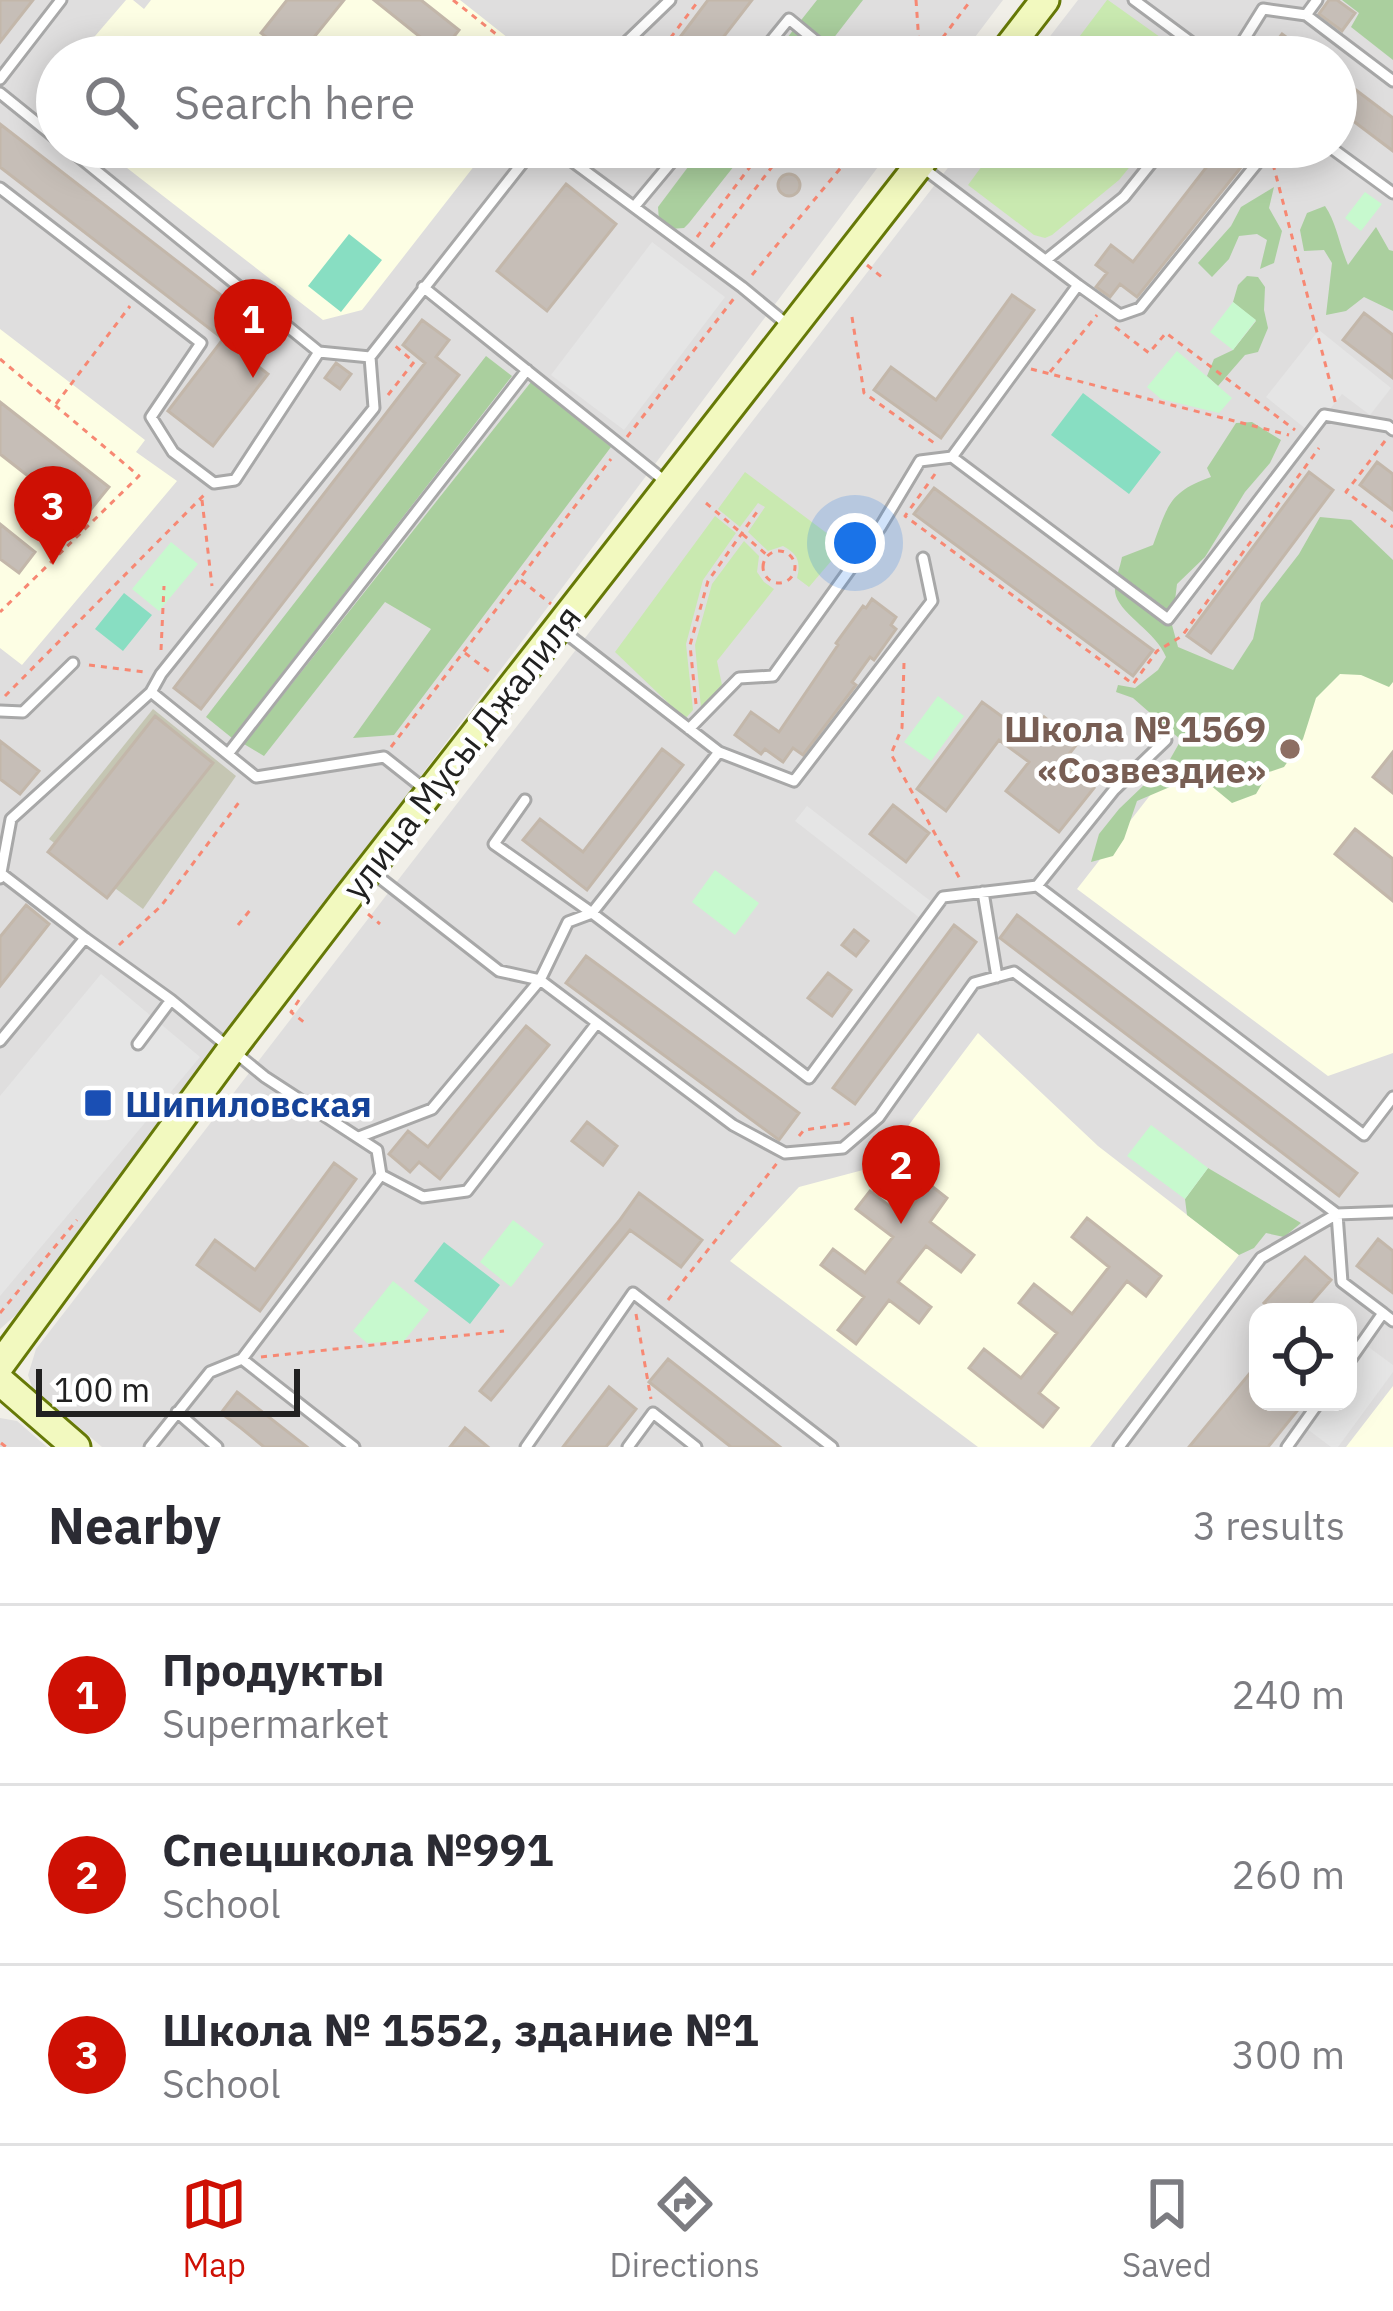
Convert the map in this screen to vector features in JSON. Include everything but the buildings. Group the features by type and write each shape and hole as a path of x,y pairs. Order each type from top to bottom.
{"main road":[{"path":"1017,36 1045,0"},
{"name":"улица Мусы Джалиля","path":"0,1365 231,1050 918,168"},
{"path":"0,1381 76,1447"}],"lane":[{"path":"0,79 62,0"},
{"path":"633,36 670,0"},
{"path":"1134,0 1183,36"},
{"path":"1252,0 1263,9 1306,15 1334,36"},
{"path":"1306,15 1317,0"},
{"path":"1246,36 1263,9"},
{"path":"775,36 789,19 810,36"},
{"path":"1357,54 1393,81"},
{"path":"0,93 36,122"},
{"path":"1357,167 1393,193"},
{"path":"93,168 319,352 370,356"},
{"path":"150,1447 209,1372 242,1359 381,1175 377,1150 265,1076 171,1000 1,876 11,819 152,692 160,674 374,408 370,356 519,168"},
{"path":"581,168 791,328"},
{"path":"634,207 666,168"},
{"path":"941,168 1046,260 1120,315 1141,308 1254,168"},
{"path":"1046,260 1124,197 1147,168"},
{"path":"0,188 201,343 151,417 173,452 214,483 235,480 319,352"},
{"path":"947,458 1078,285"},
{"path":"423,287 670,486"},
{"path":"228,754 527,370"},
{"path":"689,729 739,678 773,676 880,526 920,460 947,458 1168,620 1324,416 1393,430"},
{"path":"558,627 719,752 794,781 932,601 923,558"},
{"path":"0,711 23,712 73,663"},
{"path":"152,692 256,776 384,757 431,794"},
{"path":"1037,886 1114,790 1166,740"},
{"path":"359,1137 432,1108 540,980 568,922 592,913 719,752"},
{"path":"525,800 494,844 808,1078 943,898 1037,886 1364,1135 1393,1097"},
{"path":"370,870 499,971 540,980 734,1125 784,1153 843,1148 879,1117 974,983 1014,972 1337,1214 1342,1282 1393,1321"},
{"path":"983,892 998,976"},
{"path":"0,1041 85,938"},
{"path":"138,1044 171,1000"},
{"path":"381,1175 423,1197 467,1192 597,1023"},
{"path":"1119,1447 1262,1258 1337,1214 1393,1212"},
{"path":"526,1447 633,1293 832,1447"},
{"path":"1357,1350 1383,1313"},
{"path":"242,1359 354,1447"},
{"path":"1287,1447 1313,1411"},
{"path":"177,1412 217,1447"},
{"path":"628,1447 653,1413 696,1447"}],"path":[{"path":"453,0 498,36"},
{"path":"672,36 699,0"},
{"path":"916,0 919,36"},
{"path":"944,36 971,0"},
{"path":"689,248 749,168"},
{"path":"703,258 771,168"},
{"path":"1275,168 1340,418"},
{"path":"55,406 138,295"},
{"path":"1048,373 1098,314"},
{"path":"852,317 864,393 943,450 947,458 905,515 1133,684 1157,651 1182,636 1321,449 1166,333 1149,353 1115,327"},
{"path":"0,359 139,476 0,612"},
{"path":"1019,366 1306,439"},
{"path":"1393,430 1346,492 1393,527"},
{"path":"0,701 202,498 214,606"},
{"path":"706,502 767,555"},
{"path":"698,719 690,645 708,581 759,509"},
{"path":"781,550 793,558 790,578 777,583 765,575 762,568 767,555 781,550"},
{"path":"73,663 160,674 164,586"},
{"path":"904,637 902,728 891,754 969,894"},
{"path":"108,954 161,906 240,801"},
{"path":"238,925 251,909"},
{"path":"295,1006 291,1012 305,1023"},
{"path":"658,1312 804,1130 859,1122"},
{"path":"633,1293 653,1413"},
{"path":"242,1359 504,1331"}],"shaded area":[{"path":"0,0 1003,0 976,36 36,36 36,168 877,168 17,1314 0,1329"},
{"path":"126,0 144,9 151,0 460,0 505,36 95,36"},
{"path":"1078,0 1393,0 1393,1447 102,1447 32,1387 28,1375 36,1349 948,168 1357,168 1357,36 1050,36"},
{"path":"127,168 473,168 362,310 323,320"},
{"path":"652,242 725,297 624,430 551,375"},
{"path":"0,329 145,440 136,452 177,481 22,665 0,648"},
{"path":"1319,330 1391,388 1370,415 1342,394 1311,433 1266,397"},
{"name":"Школа № 1569 «Созвездие»","path":"1332,562 1393,609 1393,1053 1328,1076 1077,889"},
{"path":"153,709 236,776 143,909 49,839"},
{"path":"807,806 937,906 925,922 795,821"},
{"path":"101,974 200,1057 0,1296 0,1096"},
{"path":"978,1033 1098,1146 1239,1255 1090,1447 978,1447 730,1261 799,1187 878,1166"},
{"path":"1363,1343 1393,1365 1393,1372 1338,1447 1331,1447 1302,1425 1312,1411 1357,1411 1357,1351"},
{"path":"1393,1386 1393,1447 1346,1447"},
{"path":"0,1418 17,1421 47,1447 0,1447"}],"green space":[{"path":"817,0 863,0 835,36 789,36"},
{"path":"1108,0 1159,36 1080,36"},
{"path":"1342,0 1393,0 1393,60 1351,27 1359,13"},
{"path":"687,168 732,168 684,228 670,229 659,221 658,207"},
{"path":"981,168 1129,168 1045,238 1034,235 968,185"},
{"path":"1274,187 1269,208 1282,231 1274,263 1260,269 1267,240 1257,234 1239,236 1229,259 1212,277 1198,263 1231,226 1241,207"},
{"path":"1365,192 1382,204 1361,231 1345,218"},
{"path":"1325,206 1348,265 1376,227 1393,251 1393,311 1364,297 1346,311 1326,315 1332,263 1324,250 1304,251 1300,230 1307,213"},
{"path":"349,234 382,260 341,312 308,286"},
{"path":"1247,276 1258,277 1265,287 1268,328 1258,352 1245,355 1218,386 1207,376 1214,359 1233,350 1256,321 1233,302 1238,285"},
{"path":"1233,302 1256,320 1233,350 1210,332"},
{"path":"1177,351 1232,398 1219,413 1161,399 1147,387"},
{"path":"486,356 512,376 232,738 206,717"},
{"path":"531,382 611,447 394,735 353,738 431,629 385,602 264,756 244,744"},
{"path":"1083,393 1161,452 1129,494 1051,435"},
{"path":"1252,422 1281,440 1205,557 1177,584 1172,625 1178,647 1233,670 1253,639 1261,603 1299,554 1320,517 1351,520 1393,560 1393,682 1389,687 1361,675 1340,674 1316,698 1303,739 1284,767 1269,772 1256,794 1232,803 1198,775 1137,801 1113,856 1091,862 1099,834 1169,761 1181,740 1133,698 1116,692 1118,685 1135,688 1166,657 1116,596 1122,557 1153,545 1172,502 1186,488 1211,477 1207,468 1236,423"},
{"path":"745,472 844,546 809,587 797,578 798,563 792,552 783,546 768,551 748,532 765,507 758,503 740,527 718,509"},
{"path":"715,516 736,533 703,580 686,644 693,710 685,719 615,652"},
{"path":"744,541 759,556 757,572 774,589 717,661 722,685 701,708 695,645 712,584"},
{"path":"171,542 198,564 159,611 132,589"},
{"path":"124,593 152,615 123,651 95,629"},
{"path":"938,696 964,716 931,761 904,742"},
{"path":"715,870 759,903 735,935 692,902"},
{"path":"1151,1125 1208,1168 1185,1199 1127,1156"},
{"path":"1208,1168 1301,1223 1284,1237 1266,1233 1254,1248 1239,1255 1187,1215 1185,1199"},
{"path":"513,1220 544,1244 511,1287 480,1262"},
{"path":"444,1242 500,1285 470,1324 414,1281"},
{"path":"393,1281 429,1310 404,1341 367,1343 353,1331"}],"place":[{"name":"Продукты","path":"253,378"},
{"name":"Школа № 1552, здание №1","path":"53,565"},
{"name":"Школа № 1569 «Созвездие»","path":"1290,749"},
{"name":"Шипиловская","path":"98,1103"},
{"name":"Спецшкола №991","path":"901,1224"}]}
